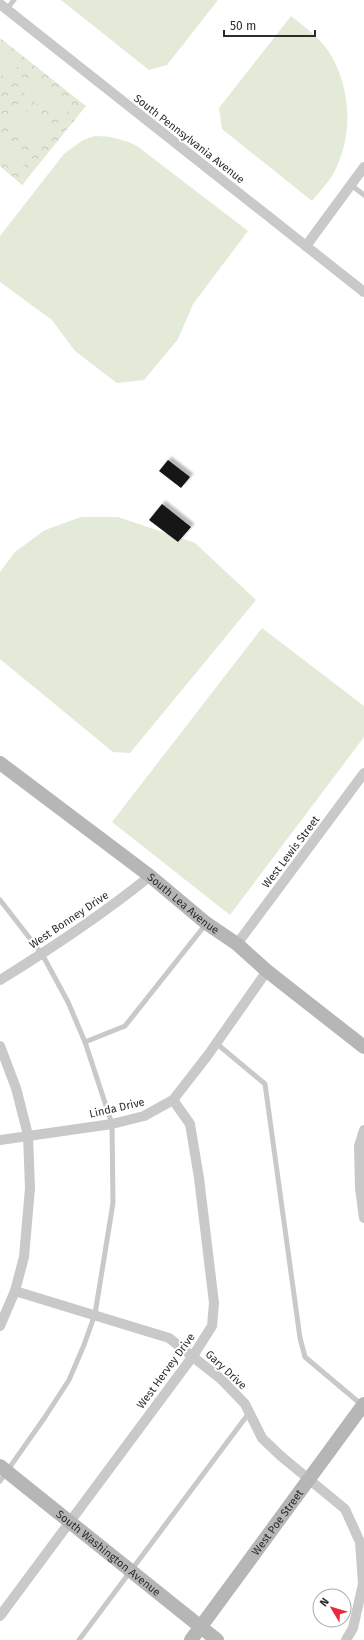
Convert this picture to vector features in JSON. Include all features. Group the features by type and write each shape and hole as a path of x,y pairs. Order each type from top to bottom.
{"street":[{"name":"South Pennsylvania Avenue","path":"3,7 364,292"},
{"path":"306,246 364,167"},
{"name":"South Lea Avenue","path":"0,763 150,876 206,923 237,944 267,971 364,1047"},
{"name":"West Lewis Street","path":"237,944 364,774"},
{"name":"West Bonney Drive","path":"0,980 42,954 111,907 150,876"},
{"name":"Linda Drive","path":"0,1140 112,1124 144,1116 173,1100 267,971"},
{"path":"0,1046 16,1088 28,1135 30,1188 24,1257 15,1291 0,1326"},
{"name":"West Hervey Drive","path":"0,1616 193,1356 212,1326 214,1303 199,1178 190,1124 173,1100"},
{"path":"364,1130 358,1146 360,1188 364,1218"},
{"name":"Gary Drive","path":"15,1291 95,1314 169,1338 221,1379 245,1404 262,1438 282,1457 345,1509 360,1542 363,1584 353,1628 346,1640"},
{"name":"West Poe Street","path":"191,1640 364,1405"},
{"name":"South Washington Avenue","path":"2,1473 70,1521 218,1640"}],"lane":[{"path":"3,7 14,0"},
{"path":"351,185 364,195"},
{"path":"0,900 42,954 68,1002 86,1042 112,1124 113,1203 95,1314 84,1345 68,1380 45,1417 2,1473"},
{"path":"86,1042 125,1026 206,923"},
{"path":"216,1043 265,1084 300,1338 305,1357 364,1405"},
{"path":"79,1640 249,1413"}],"green space":[{"path":"61,0 218,0 167,65 149,70"},
{"path":"291,16 324,45 338,70 346,97 346,139 342,153 332,175 312,201 222,129 219,108"},
{"path":"0,38 86,106 22,185 0,166"},
{"path":"0,47 20,63 7,79 0,74"},
{"path":"37,78 72,105 59,121 24,94"},
{"path":"17,104 51,131 39,147 4,120"},
{"path":"0,133 30,158 17,174 0,160"},
{"path":"95,136 116,138 137,146 248,231 193,304 178,339 144,380 117,383 75,351 52,320 0,282 0,236 64,154 83,140"},
{"path":"81,517 118,517 195,543 256,600 130,753 113,752 0,659 0,572 15,552 45,530"},
{"path":"262,628 364,706 364,737 230,915 112,822"}],"building":[{"path":"168,460 190,477 181,488 159,471"},
{"path":"162,504 191,527 178,542 149,520"}]}
